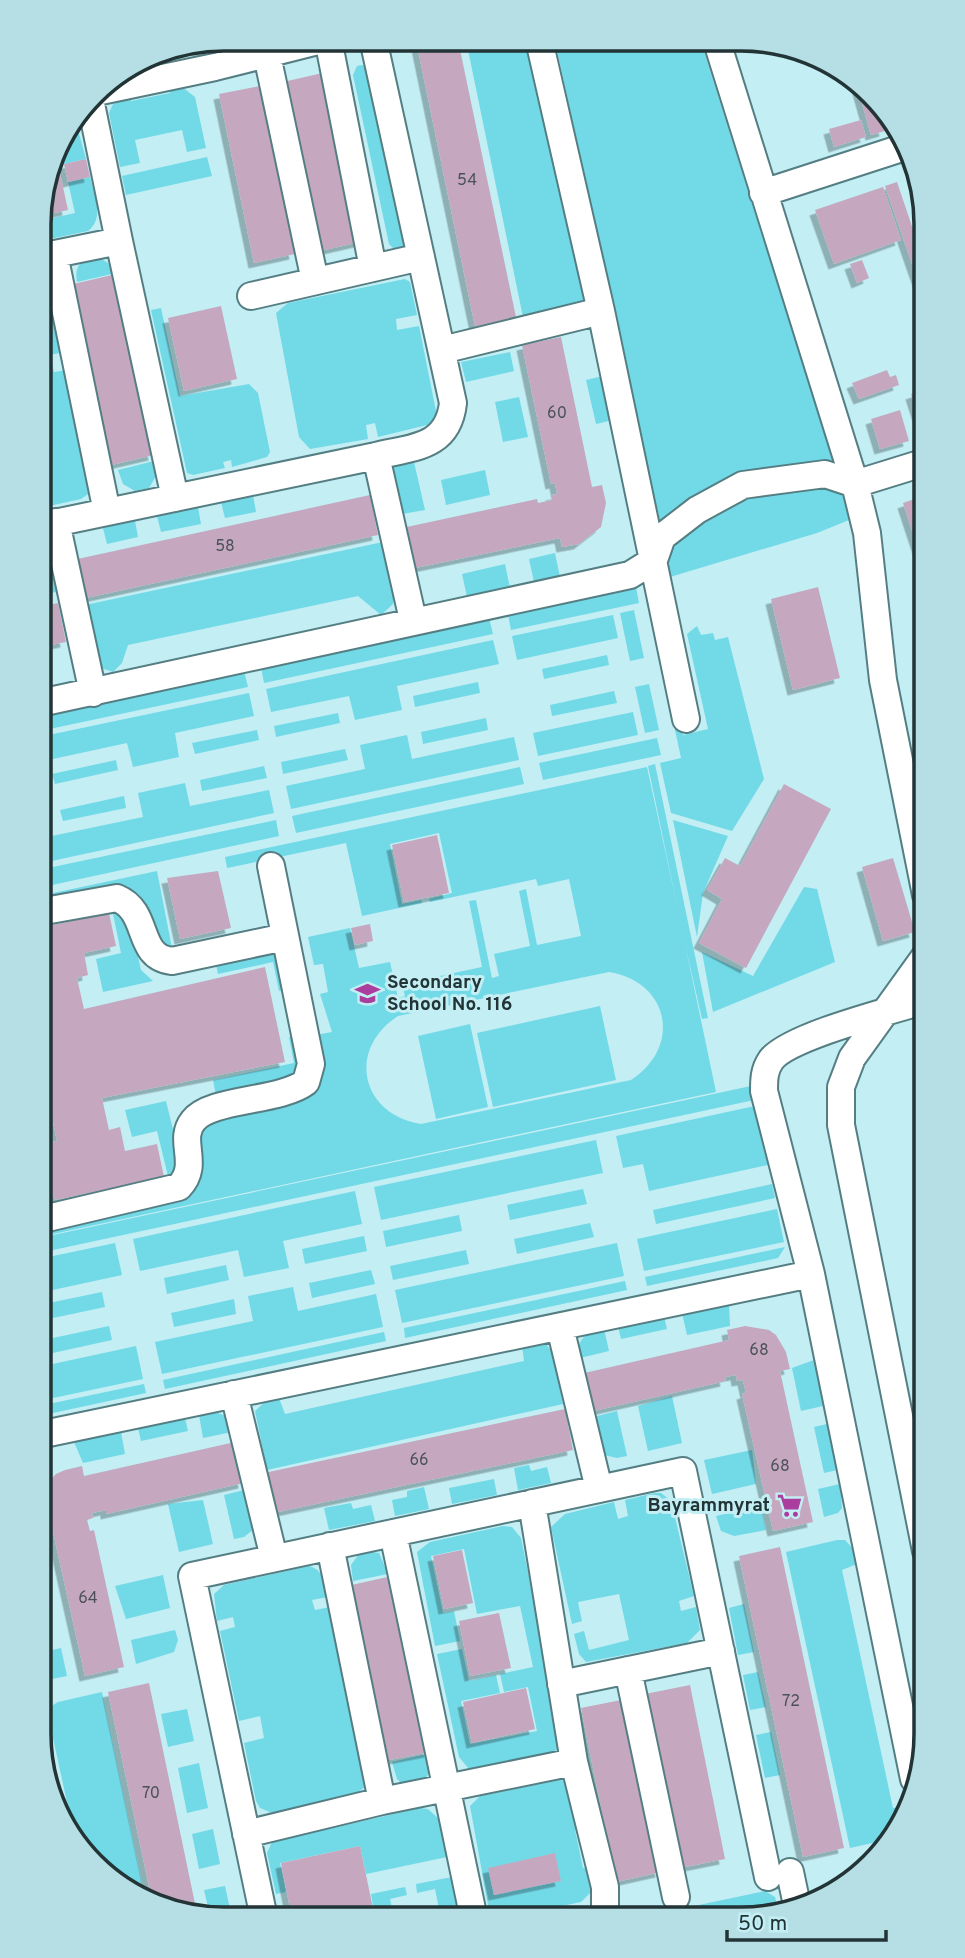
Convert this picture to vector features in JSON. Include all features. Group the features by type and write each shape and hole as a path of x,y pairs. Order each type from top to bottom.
{"street":[{"path":"116,88 282,51"},
{"path":"329,51 373,268"},
{"path":"51,523 426,444 442,434 451,421 453,403 376,51"},
{"path":"542,51 601,312 686,719"},
{"path":"720,51 855,484 867,533 883,680 914,781"},
{"path":"267,55 315,281"},
{"path":"93,112 175,498"},
{"path":"763,193 897,150"},
{"path":"51,255 119,240"},
{"path":"251,296 421,257"},
{"path":"51,273 107,512"},
{"path":"442,350 601,312"},
{"path":"376,456 413,620"},
{"path":"51,700 630,575 654,560 662,537 697,510 743,485 825,474 855,484 914,466"},
{"path":"51,535 93,693"},
{"path":"51,1217 179,1187 187,1179 190,1169 187,1134 191,1122 202,1112 287,1091 306,1082 311,1064 271,866"},
{"path":"51,910 117,898 135,909 148,946 164,960 285,937"},
{"path":"914,971 852,1058 841,1087 841,1125 914,1490"},
{"path":"911,1766 811,1274 764,1091 764,1074 771,1060 792,1044 914,1004"},
{"path":"51,1432 811,1274"},
{"path":"560,1327 599,1489"},
{"path":"234,1394 274,1558"},
{"path":"262,1907 192,1576 683,1471 721,1651 779,1874 792,1899"},
{"path":"531,1503 574,1762 605,1887 605,1907"},
{"path":"393,1533 472,1907"},
{"path":"330,1546 382,1801"},
{"path":"561,1684 721,1651"},
{"path":"628,1670 676,1897"},
{"path":"246,1834 382,1801 574,1762"}],"shaded area":[{"path":"468,51 535,51 587,300 583,306 524,322"},
{"path":"557,51 704,51 833,460 790,465 743,478 661,527"},
{"path":"357,66 367,67 405,240 405,246 396,251 389,244 353,75"},
{"path":"182,87 195,97 206,148 187,152 182,130 135,140 140,163 120,167 109,113 113,104 130,98 131,101 170,93 170,89"},
{"path":"78,131 86,159 64,164 64,157"},
{"path":"207,157 212,176 126,195 122,176"},
{"path":"90,177 97,206 96,220 88,231 51,239 51,218 75,213 68,182"},
{"path":"97,256 108,263 112,274 77,282 80,264"},
{"path":"405,279 410,282 417,315 396,319 397,330 419,326 437,416 431,424 378,437 375,423 366,425 368,439 310,449 299,437 276,313 288,303"},
{"path":"51,292 64,352 51,355"},
{"path":"161,308 180,396 249,384 258,393 270,452 267,457 232,467 231,460 223,462 225,468 193,475 187,473 151,310"},
{"path":"510,352 514,371 466,382 461,362"},
{"path":"51,359 54,372 67,370 91,492 81,499 51,506"},
{"path":"603,376 613,420 596,424 586,380"},
{"path":"519,397 528,437 503,442 495,402"},
{"path":"154,461 156,476 149,488 135,491 123,484 118,470"},
{"path":"414,462 425,510 402,514 392,467"},
{"path":"485,470 490,495 446,505 441,480"},
{"path":"776,486 845,486 854,518 817,533 670,577 664,542 699,516"},
{"path":"253,495 256,512 225,518 221,502"},
{"path":"198,507 201,524 161,532 157,516"},
{"path":"135,521 138,537 107,544 103,528"},
{"path":"383,542 394,597 393,604 381,615 358,596 128,645 122,663 113,672 101,668 85,605"},
{"path":"555,553 560,577 534,582 529,559"},
{"path":"505,564 510,588 467,597 462,574"},
{"path":"51,568 56,592 51,593"},
{"path":"636,587 639,603 511,630 508,614"},
{"path":"656,607 683,735 708,729 687,634 697,626 701,635 713,633 715,640 728,637 764,779 732,831 671,813 660,763 681,758 649,608"},
{"path":"634,610 644,658 630,661 620,613"},
{"path":"613,615 618,638 517,660 512,636"},
{"path":"489,618 493,634 264,683 261,667"},
{"path":"493,640 499,664 397,686 402,710 355,720 349,696 271,712 266,689"},
{"path":"607,655 609,665 544,679 542,669"},
{"path":"244,671 248,687 51,729 51,712"},
{"path":"478,682 480,693 415,707 413,696"},
{"path":"649,684 659,730 645,733 635,687"},
{"path":"614,691 617,703 552,716 550,705"},
{"path":"249,693 254,716 175,733 179,757 133,767 127,743 51,759 51,734"},
{"path":"633,712 638,735 538,756 533,733"},
{"path":"338,713 340,723 276,737 274,726"},
{"path":"486,718 488,730 423,744 421,732"},
{"path":"257,730 259,740 195,754 192,743"},
{"path":"407,735 412,759 514,737 519,760 291,809 286,786 365,769 360,745"},
{"path":"657,738 661,755 543,780 539,763"},
{"path":"345,749 348,760 283,774 281,762"},
{"path":"116,760 118,770 55,784 52,774"},
{"path":"655,764 708,1018 702,1019 685,944 716,1092 51,1234 51,1226 190,1194 200,1173 197,1136 209,1121 299,1100 316,1035 332,1032 320,994 328,992 323,964 314,965 308,937 350,928 359,968 390,962 398,998 405,996 402,984 482,967 469,901 476,900 492,978 499,976 494,954 530,946 519,891 526,889 537,945 581,936 569,879 538,886 536,879 430,902 429,899 452,893 439,833 390,844 402,904 421,900 422,903 362,916 346,843 227,868 225,857 647,767 678,910 648,766","holes":["609,972 630,978 645,988 656,1002 662,1017 663,1034 658,1051 647,1066 631,1080 421,1124 400,1118 384,1108 373,1094 367,1079 367,1062 372,1045 382,1030 398,1016"]},
{"path":"264,766 267,778 202,791 200,780"},
{"path":"520,767 524,784 296,833 292,816"},
{"path":"185,783 190,806 269,790 274,813 51,861 51,836 143,817 138,793"},
{"path":"124,796 126,808 63,821 60,810"},
{"path":"276,820 279,836 52,885 51,867"},
{"path":"673,820 728,836 703,893 697,937"},
{"path":"157,871 172,948 158,938 149,911 133,893 51,901 51,893"},
{"path":"804,887 817,889 835,962 713,1012 702,952 753,976"},
{"path":"112,909 130,920 141,970 153,981 103,992 96,959 121,953"},
{"path":"272,953 276,956 286,989 279,991 273,962 218,974 215,960"},
{"path":"600,1006 616,1080 493,1107 477,1033"},
{"path":"470,1024 488,1107 436,1119 418,1036"},
{"path":"296,1036 301,1058 295,1077 216,1096 213,1080 294,1063 289,1037"},
{"path":"751,1086 754,1100 51,1250 51,1235"},
{"path":"166,1101 181,1162 169,1180 157,1131 132,1137 125,1110"},
{"path":"755,1106 768,1165 649,1191 643,1164 623,1168 616,1136"},
{"path":"596,1140 603,1173 381,1220 374,1187"},
{"path":"772,1184 775,1198 656,1224 653,1210"},
{"path":"583,1189 587,1204 510,1220 507,1205"},
{"path":"355,1191 362,1224 283,1241 289,1268 244,1277 238,1250 140,1271 133,1239"},
{"path":"777,1209 784,1242 644,1271 637,1239"},
{"path":"459,1215 462,1231 386,1247 383,1231"},
{"path":"590,1223 594,1237 517,1254 514,1239"},
{"path":"364,1236 367,1251 305,1264 302,1249"},
{"path":"115,1243 122,1275 51,1290 51,1256"},
{"path":"617,1243 624,1276 402,1323 395,1290"},
{"path":"785,1247 778,1258 647,1286 645,1277"},
{"path":"466,1250 469,1264 393,1280 390,1266"},
{"path":"226,1265 229,1280 167,1294 164,1278"},
{"path":"371,1270 375,1284 312,1298 309,1283"},
{"path":"625,1281 627,1290 405,1338 404,1328"},
{"path":"293,1287 298,1311 376,1294 383,1327 162,1374 155,1342 253,1321 248,1296"},
{"path":"102,1292 105,1307 51,1318 51,1303"},
{"path":"234,1299 236,1314 174,1327 171,1313"},
{"path":"729,1303 730,1326 687,1335 682,1313"},
{"path":"664,1316 667,1329 621,1339 618,1326"},
{"path":"109,1326 112,1340 51,1353 51,1338"},
{"path":"604,1329 609,1351 580,1358 580,1345 584,1337"},
{"path":"384,1332 386,1341 165,1389 163,1380"},
{"path":"545,1343 552,1352 563,1404 267,1470 255,1411 267,1400 279,1398 285,1414 524,1361 522,1346"},
{"path":"136,1346 143,1379 51,1398 51,1364"},
{"path":"814,1360 823,1406 801,1411 792,1368"},
{"path":"144,1384 146,1393 51,1413 51,1403"},
{"path":"672,1396 682,1443 648,1451 638,1406"},
{"path":"617,1411 627,1456 617,1458 604,1455 593,1417"},
{"path":"216,1412 228,1417 232,1432 203,1438 199,1415"},
{"path":"185,1418 188,1431 141,1441 138,1428"},
{"path":"827,1424 837,1470 824,1473 814,1427"},
{"path":"121,1432 125,1454 83,1463 74,1442"},
{"path":"752,1450 756,1484 712,1494 704,1460"},
{"path":"529,1465 531,1471 547,1467 551,1483 518,1490 514,1468"},
{"path":"494,1479 497,1495 452,1504 449,1488"},
{"path":"840,1484 842,1508 838,1513 824,1517 818,1489"},
{"path":"424,1487 429,1509 395,1516 392,1500 407,1497 407,1491"},
{"path":"248,1489 254,1529 244,1537 234,1539 224,1495"},
{"path":"661,1493 671,1501 694,1596 679,1601 681,1611 696,1607 700,1630 687,1643 586,1662 579,1654 574,1634 584,1631 589,1650 629,1640 619,1594 578,1602 582,1621 572,1624 551,1527 565,1514 614,1502 618,1519 628,1516 625,1500"},
{"path":"203,1500 213,1544 179,1552 168,1504"},
{"path":"351,1503 353,1509 371,1505 375,1521 329,1530 324,1508"},
{"path":"761,1506 766,1530 734,1536 721,1531 716,1516"},
{"path":"503,1526 512,1527 521,1538 563,1744 552,1754 469,1769 459,1757 437,1654 462,1649 469,1681 496,1675 500,1693 461,1701 470,1744 537,1731 528,1687 504,1692 500,1674 533,1667 520,1606 477,1614 464,1549 431,1556 443,1613 454,1611 460,1641 435,1646 417,1552 430,1542"},
{"path":"845,1540 856,1552 857,1564 842,1570 893,1808 897,1808 877,1842 850,1848 786,1552"},
{"path":"365,1551 379,1553 388,1574 353,1581 351,1565 359,1554"},
{"path":"309,1566 321,1574 326,1587 328,1597 312,1600 315,1610 330,1607 366,1786 356,1794 272,1813 260,1808 256,1801 244,1743 264,1738 260,1716 239,1721 220,1631 235,1627 233,1617 217,1621 214,1594 224,1585"},
{"path":"163,1575 170,1608 126,1619 115,1586"},
{"path":"744,1604 754,1652 738,1655 729,1608"},
{"path":"175,1630 178,1640 174,1652 136,1664 131,1640"},
{"path":"61,1648 67,1676 51,1678 51,1650"},
{"path":"758,1672 766,1707 750,1710 743,1675"},
{"path":"102,1692 143,1887 118,1872 94,1848 69,1811 51,1729 51,1706 58,1702"},
{"path":"187,1709 194,1741 168,1747 161,1714"},
{"path":"771,1732 780,1775 765,1778 756,1735"},
{"path":"427,1754 430,1771 423,1783 402,1784 397,1779 392,1762"},
{"path":"199,1763 208,1808 187,1813 178,1768"},
{"path":"566,1781 583,1828 575,1830 583,1868 591,1867 592,1891 581,1902 557,1907 490,1907 470,1806 480,1796"},
{"path":"420,1808 428,1809 440,1820 447,1857 366,1874 360,1846 280,1863 286,1892 276,1894 267,1853 272,1842"},
{"path":"213,1829 220,1864 199,1869 192,1834"},
{"path":"452,1877 457,1907 439,1907 435,1889 417,1893 416,1884"},
{"path":"225,1886 230,1907 208,1906 204,1890"},
{"path":"405,1887 407,1895 390,1899 392,1907 373,1907 371,1894"},
{"path":"765,1891 775,1897 777,1904 753,1907 689,1907"}],"building":[{"path":"418,51 460,51 517,322 476,331"},
{"path":"327,72 364,241 320,251 283,82"},
{"path":"260,86 295,254 254,263 219,94"},
{"path":"861,100 885,131 871,135"},
{"path":"861,120 866,137 834,147 829,129"},
{"path":"86,159 90,177 68,182 64,164"},
{"path":"59,170 68,210 51,214"},
{"path":"897,182 914,232 914,269 885,186"},
{"path":"883,187 901,240 834,264 815,210"},
{"path":"862,260 869,278 857,283 850,264"},
{"path":"112,275 154,455 111,465 69,285"},
{"path":"221,306 237,379 184,391 168,318"},
{"path":"561,337 592,487 602,485 606,503 601,527 579,544 562,547 560,538 410,569 402,528 537,499 538,503 552,500 551,495 557,494 555,483 551,484 522,345"},
{"path":"887,370 890,377 896,375 899,385 859,399 852,383"},
{"path":"900,410 909,441 880,449 871,419"},
{"path":"370,495 378,535 81,599 73,560"},
{"path":"914,499 914,537 903,503"},
{"path":"818,587 840,678 793,690 771,599"},
{"path":"58,603 66,642 51,645 51,605"},
{"path":"784,784 831,809 746,968 699,943 722,899 707,890 725,858 740,866"},
{"path":"437,835 449,893 404,902 392,845"},
{"path":"893,858 914,932 883,941 862,867"},
{"path":"218,871 231,928 180,939 167,878"},
{"path":"109,913 116,946 84,953 88,975 77,978 84,1009 265,967 285,1062 102,1098 109,1130 120,1127 125,1151 157,1144 164,1177 55,1200 51,1187 51,1142 57,1141 51,1112 51,925"},
{"path":"370,924 373,941 355,945 351,928"},
{"path":"745,1326 769,1330 776,1335 786,1352 790,1369 780,1371 813,1522 773,1531 742,1394 746,1393 743,1380 737,1381 736,1375 725,1377 726,1381 589,1412 580,1374 729,1340 727,1330"},
{"path":"565,1409 573,1450 273,1513 264,1473"},
{"path":"235,1442 244,1483 106,1514 106,1510 92,1513 93,1518 87,1520 90,1531 94,1530 124,1667 85,1676 51,1527 51,1479 65,1470 82,1466 84,1476"},
{"path":"780,1547 844,1848 803,1857 739,1556"},
{"path":"462,1550 473,1603 444,1609 433,1556"},
{"path":"392,1576 430,1752 384,1761 347,1586"},
{"path":"499,1613 511,1668 470,1676 459,1621"},
{"path":"149,1683 195,1905 150,1890 108,1692"},
{"path":"690,1685 725,1859 680,1868 645,1694"},
{"path":"526,1688 535,1729 472,1743 463,1702"},
{"path":"626,1699 661,1872 616,1882 581,1708"},
{"path":"360,1846 373,1907 290,1907 281,1863"},
{"path":"555,1853 561,1881 494,1895 488,1868"}],"place":[{"name":"Secondary School No. 116","path":"367,994"},
{"name":"Bayrammyrat","path":"790,1506"}]}
